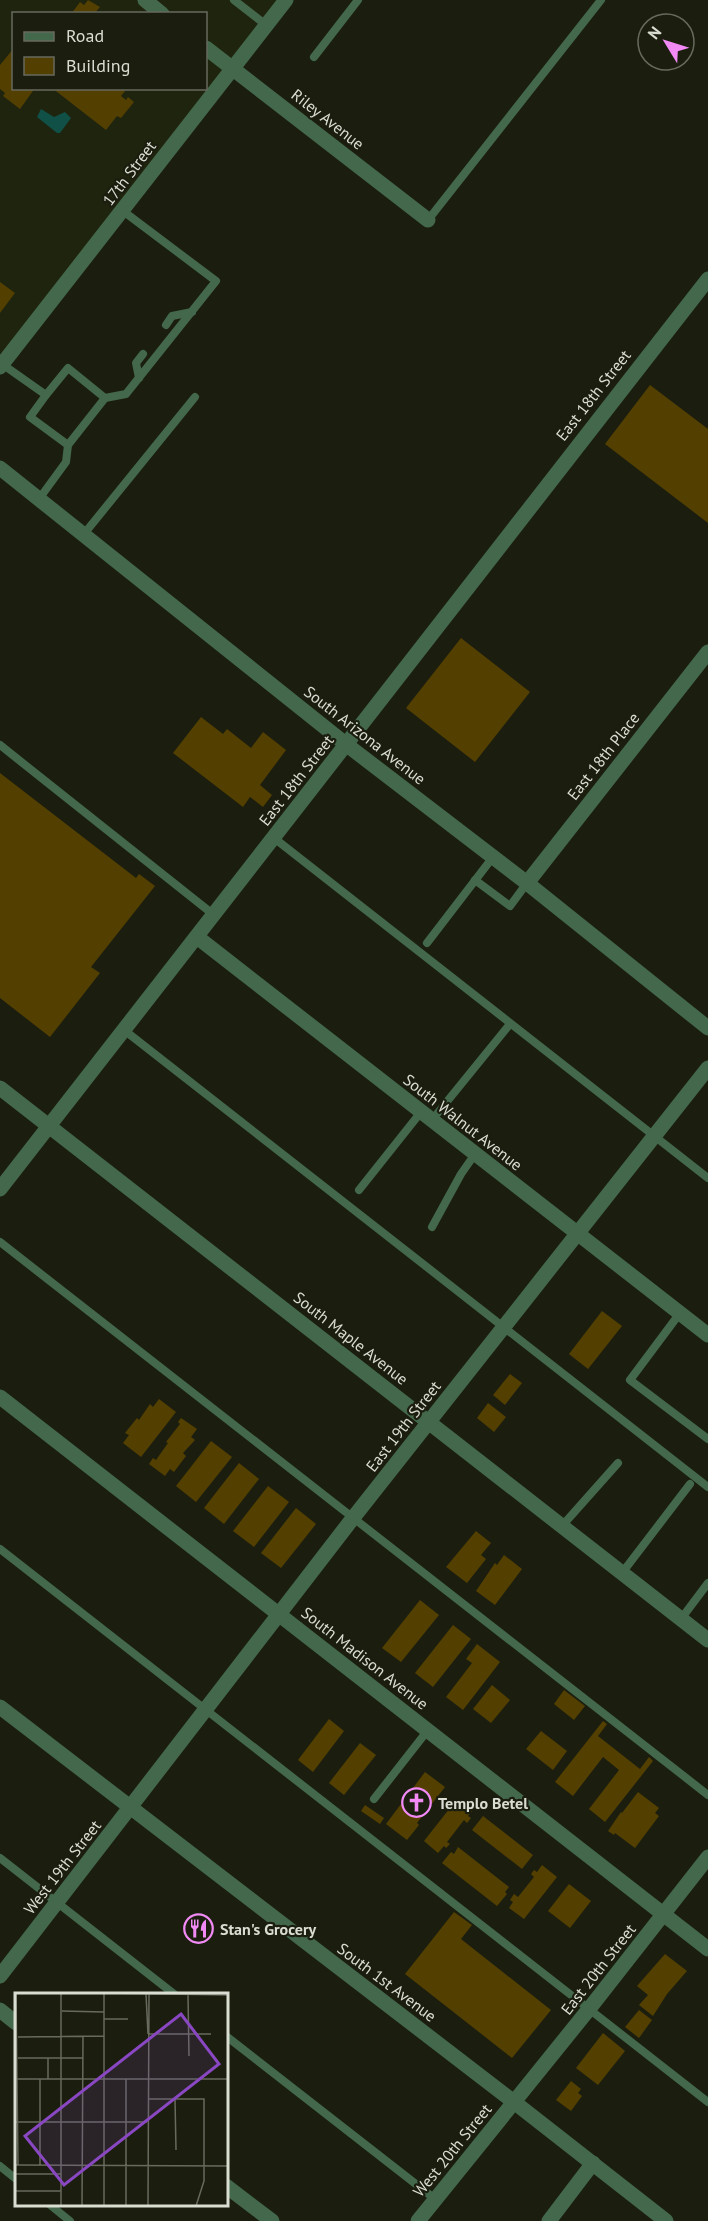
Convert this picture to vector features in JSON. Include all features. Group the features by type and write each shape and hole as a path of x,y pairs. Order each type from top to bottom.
{"street":[{"path":"145,0 160,12"},
{"name":"17th Street","path":"1,366 286,0"},
{"name":"Riley Avenue","path":"207,49 428,219"},
{"name":"East 18th Street","path":"0,1189 708,279"},
{"name":"South Arizona Avenue","path":"0,468 347,745 527,883 708,1028"},
{"name":"East 18th Place","path":"527,883 708,652"},
{"name":"South Walnut Avenue","path":"197,937 708,1335"},
{"name":"East 19th Street","path":"130,1808 353,1518 708,1068"},
{"name":"South Maple Avenue","path":"0,1088 708,1640"},
{"name":"South Madison Avenue","path":"0,1396 708,1949"},
{"name":"South 1st Avenue","path":"0,1707 666,2221"},
{"name":"West 19th Street","path":"0,1976 130,1808"},
{"name":"East 20th Street","path":"514,2102 590,2009 708,1857"},
{"path":"0,2010 15,2022"},
{"name":"West 20th Street","path":"418,2221 514,2102"},
{"path":"549,2221 593,2163"},
{"path":"228,2188 272,2221"}],"lane":[{"path":"234,0 266,25"},
{"path":"314,57 358,0"},
{"path":"428,219 600,0"},
{"path":"39,499 66,462 68,445 105,398 126,394 216,281 123,211"},
{"path":"166,324 172,316 192,312"},
{"path":"138,378 136,363 143,354"},
{"path":"1,366 46,395"},
{"path":"68,445 30,417 46,395 68,368 105,398"},
{"path":"84,534 195,397"},
{"path":"0,745 214,915"},
{"path":"274,838 708,1178"},
{"path":"427,943 493,857"},
{"path":"476,880 510,906 527,883"},
{"path":"359,1191 510,1024"},
{"path":"124,1030 708,1487"},
{"path":"432,1227 461,1174 475,1154"},
{"path":"0,1242 708,1795"},
{"path":"680,1313 630,1380 708,1439"},
{"path":"562,1526 618,1463"},
{"path":"622,1573 690,1484"},
{"path":"0,1549 708,2102"},
{"path":"681,1619 708,1583"},
{"path":"374,1799 428,1730"},
{"path":"0,1858 171,1993"},
{"path":"228,2038 435,2199"},
{"path":"0,2166 15,2178"},
{"path":"50,2206 70,2221"}],"shaded area":[{"path":"0,0 290,0 0,368"}],"water":[{"path":"41,109 54,117 65,112 71,118 60,133 57,133 37,117"}],"building":[{"path":"88,0 100,7 96,12 72,12 80,2 84,5"},
{"path":"12,50 12,90 34,90 20,109 3,96 5,93 0,89 0,65"},
{"path":"55,90 124,90 121,96 126,100 128,97 134,102 121,118 117,116 106,130"},
{"path":"0,282 15,293 0,313"},
{"path":"650,385 708,429 708,523 605,444"},
{"path":"461,638 530,692 475,762 406,708"},
{"path":"201,717 223,734 227,729 251,748 263,732 286,750 260,785 272,795 263,807 250,797 243,807 173,753"},
{"path":"0,773 136,878 139,874 155,886 91,967 100,973 50,1037 0,998"},
{"path":"602,1311 622,1326 588,1369 569,1354"},
{"path":"510,1374 522,1383 505,1405 493,1395"},
{"path":"159,1399 176,1412 141,1457 123,1443 129,1435 125,1433 137,1418 139,1420 150,1404 153,1407"},
{"path":"488,1403 506,1417 494,1432 477,1418"},
{"path":"181,1418 197,1429 191,1437 195,1440 183,1453 186,1456 174,1472 170,1469 165,1476 149,1464 153,1458 156,1460 168,1443 166,1442 180,1424 178,1422"},
{"path":"211,1441 232,1457 196,1502 176,1486"},
{"path":"239,1463 259,1479 224,1524 204,1508"},
{"path":"268,1486 289,1502 254,1547 233,1531"},
{"path":"296,1508 316,1524 281,1568 261,1553"},
{"path":"476,1531 491,1543 481,1555 486,1559 467,1583 446,1567"},
{"path":"504,1555 522,1569 495,1605 476,1591 495,1563 497,1565"},
{"path":"420,1600 439,1615 401,1662 382,1648"},
{"path":"453,1625 471,1639 433,1687 415,1673"},
{"path":"477,1644 500,1662 463,1710 446,1697 472,1663 466,1659"},
{"path":"492,1685 510,1700 491,1723 473,1709"},
{"path":"564,1690 585,1706 574,1720 554,1704"},
{"path":"329,1719 344,1731 313,1772 298,1760"},
{"path":"603,1721 607,1724 598,1736 640,1769 649,1757 653,1761 605,1822 589,1809 619,1770 603,1757 573,1796 555,1782"},
{"path":"541,1731 567,1751 553,1770 526,1749"},
{"path":"360,1743 376,1755 344,1795 329,1783"},
{"name":"Templo Betel","path":"425,1772 445,1787 407,1840 386,1824"},
{"path":"638,1792 659,1808 655,1813 659,1816 635,1848 615,1833 614,1835 608,1831"},
{"path":"457,1799 472,1811 468,1816 471,1818 467,1823 464,1820 447,1842 450,1844 446,1848 444,1846 438,1853 424,1841"},
{"path":"365,1805 384,1818 380,1824 361,1811"},
{"path":"483,1816 533,1855 522,1869 472,1830"},
{"path":"458,1847 509,1887 505,1892 507,1894 497,1906 442,1863 451,1852 454,1854"},
{"path":"542,1865 557,1877 524,1919 509,1908 513,1902 510,1900 514,1894 518,1897 534,1877 531,1874 534,1870 537,1872"},
{"path":"569,1884 591,1901 570,1928 548,1911"},
{"path":"454,1912 472,1925 461,1939 551,2010 512,2058 405,1974"},
{"path":"665,1954 687,1971 667,1994 653,2016 639,2005 648,1995 637,1986"},
{"path":"639,2010 652,2020 639,2038 625,2027"},
{"path":"603,2033 625,2051 598,2085 576,2068"},
{"path":"571,2081 581,2089 578,2093 582,2096 571,2111 556,2100"}],"place":[{"name":"Templo Betel","path":"417,1803"},
{"name":"Stan's Grocery","path":"199,1929"}]}
